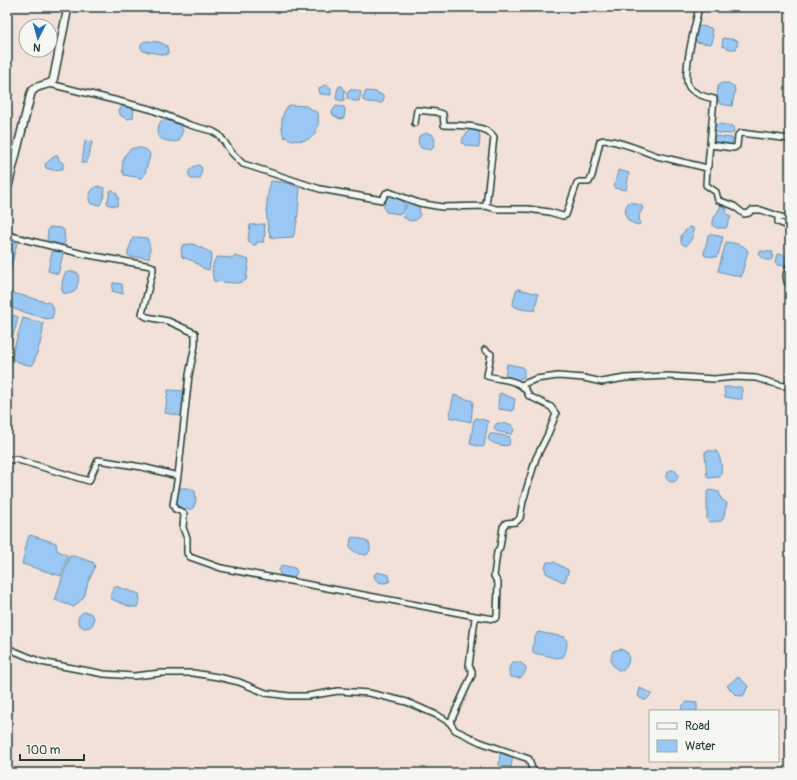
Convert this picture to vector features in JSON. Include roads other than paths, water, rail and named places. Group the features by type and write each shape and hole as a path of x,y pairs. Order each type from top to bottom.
{"main road":[{"path":"7,190 31,93 35,87 50,84 53,81 68,7"}],"street":[{"path":"699,7 691,40 685,80 689,88 695,92 702,96 714,99 706,185 716,192 718,200 734,206 744,214 758,209 790,220"},
{"path":"50,84 150,109 190,125 212,131 219,135 232,153 243,164 320,190 382,200 386,193 389,192 419,203 442,207 486,206 496,209 528,209 563,216 566,215 577,183 589,182 592,176 600,141 603,140 617,142 656,156 707,168"},
{"path":"415,123 417,110 436,112 443,114 444,125 480,128 491,132 494,137 486,206"},
{"path":"710,146 734,148 737,146 738,135 741,133 790,139"},
{"path":"778,216 778,222 790,228"},
{"path":"7,235 83,254 153,267 154,270 142,314 147,317 168,321 195,333 196,336 189,375 178,476 173,505 175,509 184,514 183,528 187,538 187,553 190,557 222,568 475,616 494,619 497,617 498,582 494,576 497,552 500,547 503,527 506,523 516,522 520,518 523,501 536,458 556,414 551,407 529,396 526,388 521,385 487,376 491,354 485,350"},
{"path":"790,262 786,275 787,282 790,283"},
{"path":"521,385 536,379 558,376 584,378 602,382 625,378 668,376 714,379 736,377 756,378 783,386 790,384"},
{"path":"7,459 15,459 35,464 86,481 90,480 98,460 142,467 178,476"},
{"path":"450,723 472,675 472,671 469,666 475,616"},
{"path":"7,648 41,662 104,674 134,676 193,672 239,682 266,693 289,696 308,696 338,691 369,693 407,702 439,716 450,723 455,730 480,742 529,759 532,769 538,773"}],"water":[{"path":"702,26 711,28 713,37 712,43 696,42 694,38 697,27"},
{"path":"723,38 737,40 736,49 730,49 722,46"},
{"path":"147,41 159,42 167,46 168,53 166,55 143,51 141,44"},
{"path":"722,83 728,83 734,86 735,90 732,106 720,104 719,102 718,86"},
{"path":"325,85 331,88 331,95 320,94 319,88"},
{"path":"339,86 342,86 345,91 344,100 342,101 336,99"},
{"path":"350,90 358,90 361,92 359,101 354,101 347,98 347,93"},
{"path":"366,91 376,92 384,96 383,102 367,102 363,100 363,96"},
{"path":"123,105 134,108 133,118 128,119 121,116 119,111"},
{"path":"289,105 306,106 318,113 317,129 310,138 299,141 284,137 282,120 284,112"},
{"path":"336,106 344,107 344,118 340,119 333,115 332,112"},
{"path":"166,120 176,123 183,130 179,141 174,142 158,137 157,132 159,125 161,121"},
{"path":"719,124 733,126 734,132 731,134 717,133 714,130 715,125"},
{"path":"470,129 477,129 479,131 479,147 467,146 462,143 463,138"},
{"path":"427,133 432,134 435,140 431,150 421,148 418,142 419,136"},
{"path":"715,136 732,138 732,143 731,145 714,142 713,139"},
{"path":"85,141 92,142 87,163 82,163"},
{"path":"132,148 147,150 150,154 144,176 141,178 124,175 122,170 126,153"},
{"path":"55,156 58,156 59,160 63,163 63,169 52,170 46,168 45,164"},
{"path":"199,165 202,168 200,179 191,179 189,176 190,170"},
{"path":"618,170 629,173 626,190 614,188"},
{"path":"271,181 286,183 300,188 297,219 293,237 271,237 267,223 266,209"},
{"path":"97,186 104,188 104,196 100,205 91,204 89,199 91,191"},
{"path":"112,190 116,192 118,196 117,206 109,205 107,203 110,191"},
{"path":"389,195 402,198 404,206 401,214 386,212 384,204"},
{"path":"407,201 419,206 420,215 416,220 410,221 403,217"},
{"path":"631,202 642,206 643,208 639,215 639,225 630,222 626,217 626,207 628,203"},
{"path":"721,205 727,209 726,213 731,217 726,228 717,228 713,226 714,218"},
{"path":"264,224 264,242 257,242 256,245 252,245 248,240 250,225"},
{"path":"49,227 61,228 64,230 65,243 62,245 47,242"},
{"path":"689,227 693,228 693,233 691,240 686,246 681,243 681,235"},
{"path":"710,234 723,237 718,255 716,257 705,256 704,254 708,235"},
{"path":"7,238 17,243 7,284"},
{"path":"133,238 147,238 150,248 149,258 131,257 128,255"},
{"path":"726,242 741,245 748,251 741,277 718,271"},
{"path":"193,244 212,253 209,270 182,257 181,248 183,245"},
{"path":"55,251 63,254 58,274 48,271 52,252"},
{"path":"761,251 773,252 772,259 767,260 759,256"},
{"path":"777,254 789,256 789,261 786,266 777,265 775,263"},
{"path":"235,256 249,260 246,280 239,283 214,281 212,268 217,257 233,258"},
{"path":"77,272 77,285 74,292 63,293 63,278 65,273"},
{"path":"113,283 122,284 123,294 112,291"},
{"path":"519,289 538,294 535,310 524,310 513,306 516,291"},
{"path":"9,292 50,303 54,310 52,318 47,319 7,307 7,293"},
{"path":"7,313 18,317 18,319 7,355"},
{"path":"23,318 43,323 41,339 33,365 27,365 11,358"},
{"path":"507,364 523,367 524,377 517,380 505,377"},
{"path":"724,387 741,387 742,399 725,397"},
{"path":"168,390 185,391 182,416 165,413"},
{"path":"500,393 515,399 513,411 499,409"},
{"path":"454,395 473,401 471,422 449,417"},
{"path":"476,418 488,421 484,446 482,447 470,444 474,420"},
{"path":"496,424 510,424 513,426 514,430 512,434 496,431 494,428"},
{"path":"490,434 510,437 509,445 495,444 488,439"},
{"path":"716,451 718,453 721,467 720,477 707,477 705,452"},
{"path":"672,470 676,472 678,476 676,480 672,482 668,480 666,476 668,472"},
{"path":"179,488 188,488 195,491 196,500 193,509 178,509 175,507"},
{"path":"709,490 719,492 721,499 727,503 723,519 721,521 709,522 707,519 707,492"},
{"path":"30,535 56,543 57,550 68,556 61,576 22,564"},
{"path":"354,537 365,540 370,544 370,550 367,555 359,554 351,549 351,538"},
{"path":"70,556 75,556 93,562 95,565 84,597 74,607 55,600"},
{"path":"547,562 554,562 568,570 565,581 563,582 546,573 545,568"},
{"path":"282,565 295,568 297,572 294,578 280,575 279,570"},
{"path":"377,572 389,575 390,581 384,583 377,581 374,575"},
{"path":"115,586 139,594 140,601 137,607 131,607 111,599 113,588"},
{"path":"86,612 93,617 94,620 89,627 86,628 79,623 78,620 83,613"},
{"path":"538,632 565,637 567,645 563,657 557,658 533,652 535,636"},
{"path":"621,649 628,653 629,658 627,665 622,671 615,668 611,661 613,651"},
{"path":"513,662 520,662 526,667 523,676 520,678 511,677 509,673 510,665"},
{"path":"737,677 748,686 744,695 741,696 736,695 727,686"},
{"path":"640,688 652,694 646,700 643,700 638,696"},
{"path":"687,702 697,703 697,710 681,710 682,706"},
{"path":"502,751 513,755 511,767 499,765 500,753"}]}
